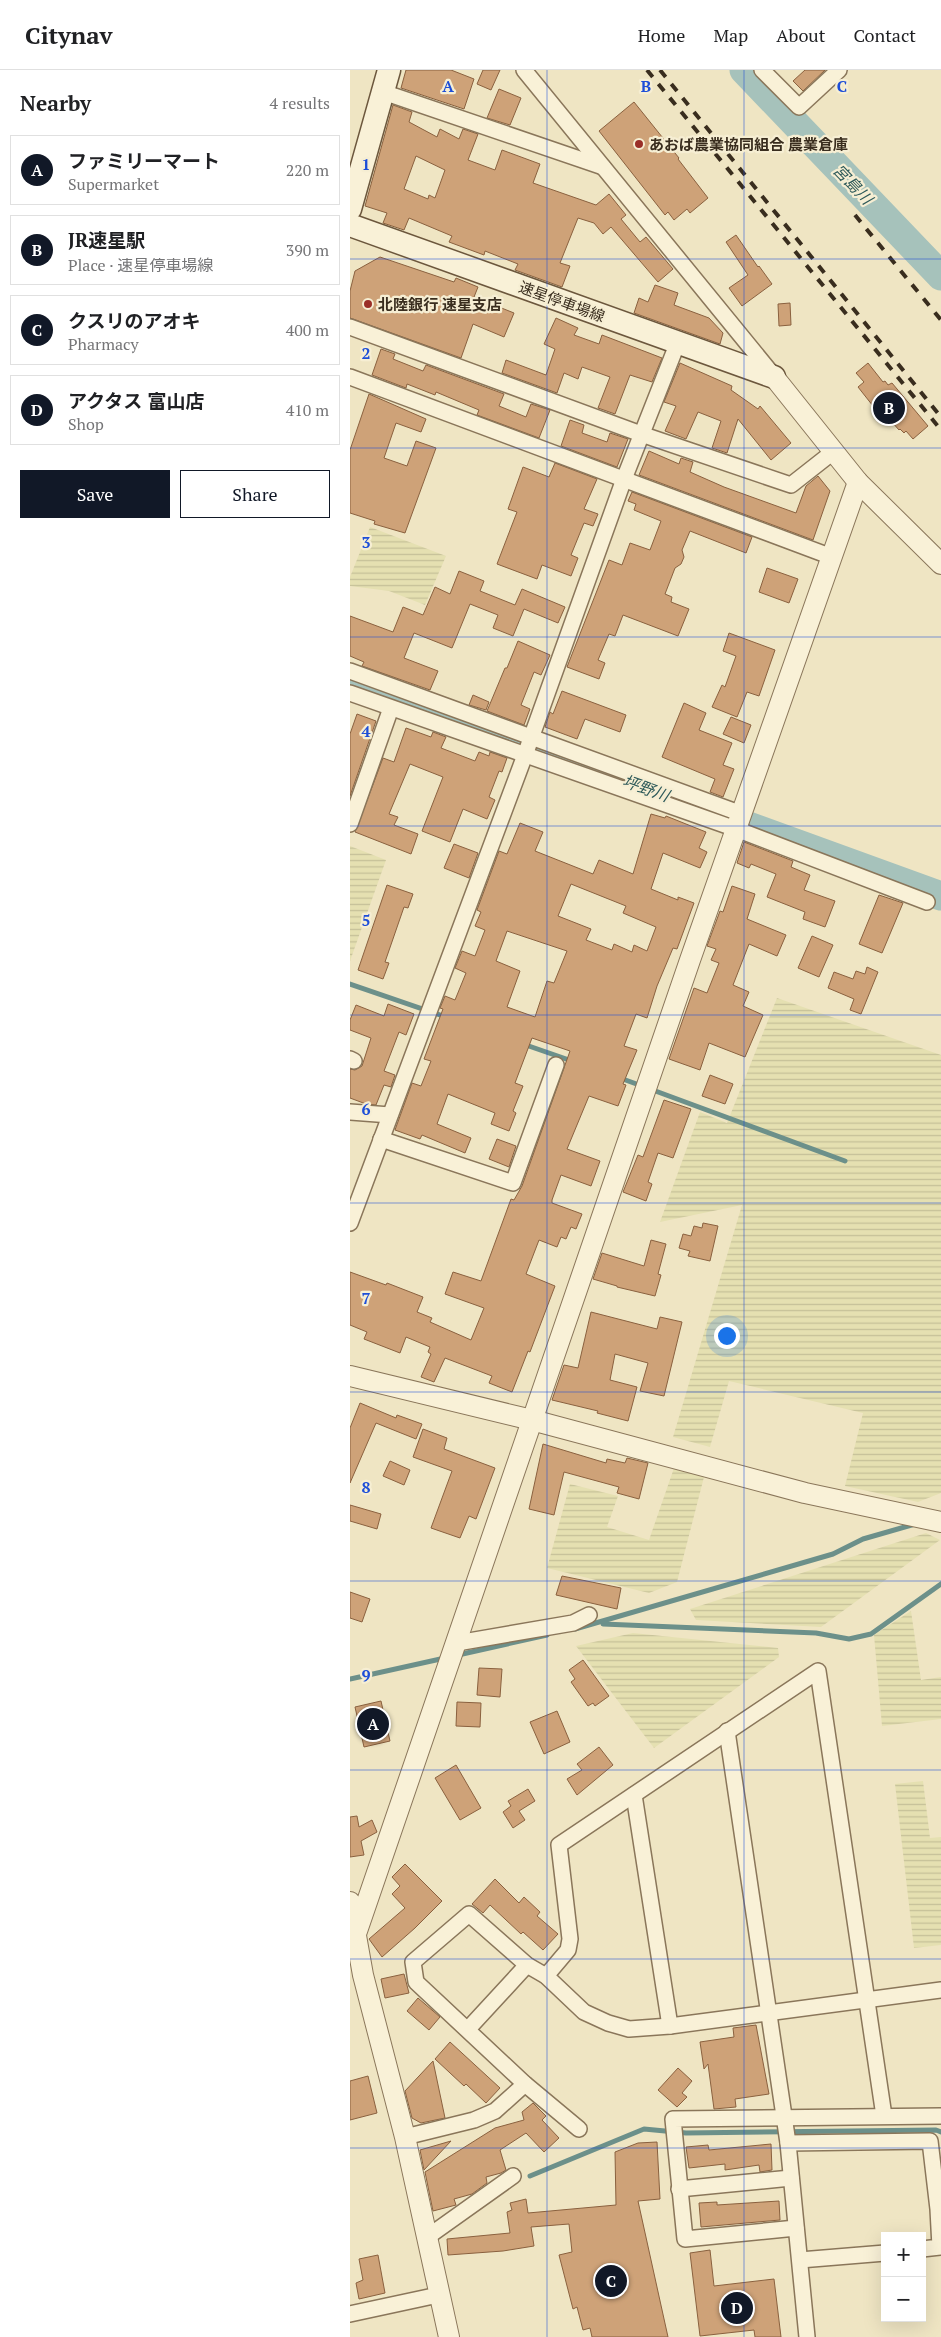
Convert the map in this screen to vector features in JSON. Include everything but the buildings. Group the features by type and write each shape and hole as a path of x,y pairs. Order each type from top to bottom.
{"main road":[{"path":"350,209 389,70"},
{"name":"速星停車場線","path":"350,226 774,377"}],"street":[{"path":"524,70 858,482 941,564"},
{"path":"762,70 799,107 839,70"},
{"path":"383,92 603,167"},
{"path":"350,327 641,434 791,485 833,452"},
{"path":"350,1223 525,755 624,479 678,342"},
{"path":"350,377 832,557"},
{"path":"357,1931 532,1420 858,482"},
{"path":"350,671 531,736 927,902"},
{"path":"350,693 525,755 739,822"},
{"path":"350,824 391,708"},
{"path":"381,1139 513,1183 556,1065"},
{"path":"350,1112 390,1115"},
{"path":"350,1376 532,1420 805,1492 941,1522"},
{"path":"456,1646 573,1623 589,1615"},
{"path":"546,1976 568,1950 570,1939 559,1844 818,1671 884,2116"},
{"path":"727,1731 788,2143 807,2337"},
{"path":"634,1795 670,2026"},
{"path":"350,1902 357,1931 357,1978 405,2137 438,2295 449,2337"},
{"path":"579,2129 526,2084 416,1982 413,1962 469,1914 527,1965 546,1976 584,2012 608,2023 629,2029 770,2014 941,1990"},
{"path":"468,2029 527,1965"},
{"path":"405,2137 474,2120 495,2111 526,2084"},
{"path":"796,2228 685,2239 673,2119 941,2116"},
{"path":"788,2143 930,2141 940,2209 940,2247 926,2249"},
{"path":"426,2238 513,2176"},
{"path":"679,2189 791,2178"},
{"path":"800,2260 881,2253"},
{"path":"350,2314 438,2295"}],"shaded area":[{"path":"370,527 446,556 425,605 389,591 350,586 350,577"},
{"path":"350,846 386,860 350,961"},
{"path":"777,998 941,1055 941,1493 918,1502 845,1486 863,1413 729,1381 710,1447 673,1437 742,1205 660,1222 700,1112 727,1123"},
{"path":"674,1468 704,1477 677,1582 649,1593 547,1568 570,1484 618,1496 607,1527 649,1540"},
{"path":"926,1533 940,1540 821,1627 696,1620 690,1609"},
{"path":"911,1611 921,1680 941,1677 941,1719 882,1726 874,1635"},
{"path":"633,1633 778,1648 779,1657 654,1748 576,1646"},
{"path":"923,1781 930,1838 941,1837 941,1945 914,1948 895,1784"}],"waterway":[{"name":"宮島川","path":"744,70 941,276"},
{"name":"坪野川","path":"350,681 941,896"},
{"path":"350,984 446,1017"},
{"path":"523,1044 572,1061"},
{"path":"620,1078 642,1086"},
{"path":"650,1089 845,1161"},
{"path":"575,1629 833,1554 863,1539 915,1524"},
{"path":"603,1624 816,1633 849,1639 871,1634 941,1584"},
{"path":"458,1655 547,1635"},
{"path":"350,1679 445,1658"},
{"path":"530,2176 644,2129 686,2133 936,2130 941,2132"}],"railway":[{"path":"647,70 941,430"},
{"path":"660,70 941,417"},
{"path":"855,215 941,320"}],"place":[{"name":"あおば農業協同組合 農業倉庫","path":"639,144"},
{"name":"北陸銀行 速星支店","path":"368,304"},
{"name":"JR速星駅","path":"889,408"},
{"name":"ファミリーマート","path":"373,1724"},
{"name":"クスリのアオキ","path":"611,2281"},
{"name":"アクタス 富山店","path":"737,2308"}]}
